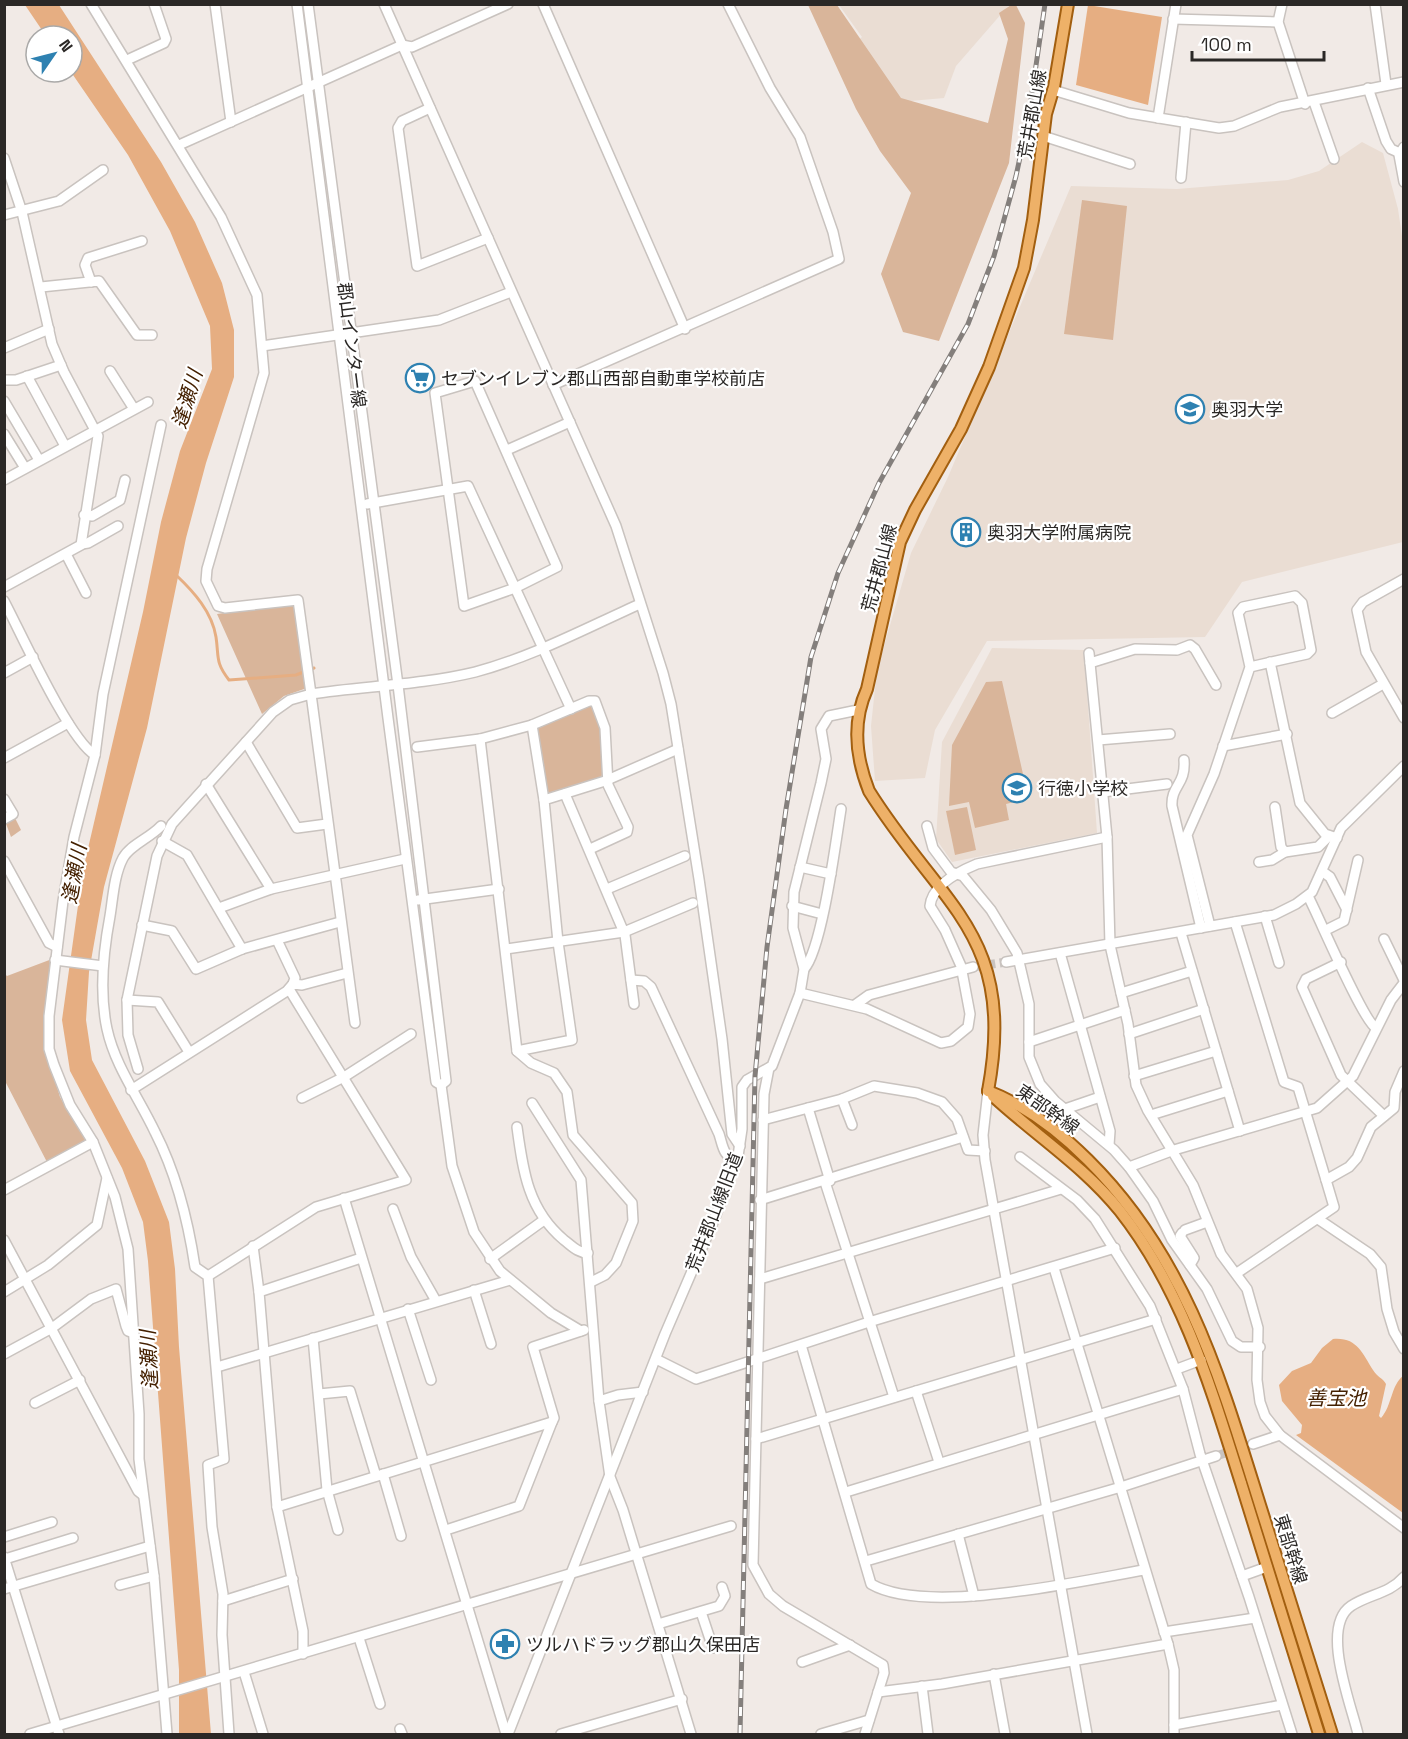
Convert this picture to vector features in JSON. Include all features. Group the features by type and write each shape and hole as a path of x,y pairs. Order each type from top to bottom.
{"main road":[{"name":"荒井郡山線","path":"988,1091 996,1034 989,973 971,931 941,886 869,791 860,768 857,748 858,710 867,689 900,542 961,429 989,367 1024,268 1033,220 1043,136 1068,4"},
{"name":"東部幹線","path":"988,1091 1027,1109 1079,1150 1127,1202 1152,1236 1192,1308 1211,1357 1332,1734"},
{"name":"東部幹線","path":"988,1091 1059,1149 1119,1210 1168,1286 1201,1360 1319,1734"}],"street":[{"path":"91,4 221,217 257,295 264,373 233,473 207,569 206,581 218,606 225,608 298,600 355,1023"},
{"path":"127,60 164,43 166,39 154,4"},
{"path":"215,4 231,122"},
{"path":"297,4 386,687 405,859 435,1082 441,1085 452,1166 474,1232 490,1260 510,1280 551,1313 581,1331"},
{"name":"郡山インター線","path":"308,4 398,685 446,1081 441,1085"},
{"path":"384,4 616,526 667,686 719,1018 730,1124 734,1138 740,1146"},
{"path":"178,145 402,45 412,47 508,4"},
{"path":"543,4 686,329"},
{"path":"554,386 839,259 833,232 800,136 770,88 728,4"},
{"path":"1158,118 1176,4"},
{"path":"1282,4 1278,22 1334,159"},
{"path":"1375,4 1386,84"},
{"path":"1173,19 1278,22"},
{"path":"1053,90 1129,113 1227,128 1272,109 1404,82"},
{"path":"1368,88 1386,141 1391,149 1402,150 1404,182"},
{"path":"430,108 402,121 398,128 417,266 488,238"},
{"path":"1181,178 1186,122"},
{"path":"1043,136 1130,164"},
{"path":"4,158 22,212 49,329 61,365 99,438 84,515 82,543"},
{"path":"4,215 59,201 103,170"},
{"path":"91,282 85,265 88,258 142,241"},
{"path":"40,287 99,281 137,335 152,335"},
{"path":"262,346 350,335 439,320 511,292"},
{"path":"4,348 49,329"},
{"path":"4,380 16,380 61,365"},
{"path":"110,370 134,409"},
{"path":"27,376 65,446"},
{"path":"475,381 557,567 515,588 464,606 447,492 435,393 475,381"},
{"path":"4,401 39,460"},
{"path":"4,480 148,402"},
{"path":"507,450 570,422"},
{"path":"161,424 103,694 95,755 74,837 57,947 58,960 49,1016 49,1049 70,1105 93,1142 120,1209 128,1249 143,1495 154,1576 167,1734"},
{"path":"4,434 25,468"},
{"path":"84,515 92,516 120,500 125,480"},
{"path":"362,505 447,492 468,486 571,710"},
{"path":"4,587 117,526"},
{"path":"66,554 86,593"},
{"path":"1404,579 1363,602 1357,610 1365,649 1404,718"},
{"path":"1205,927 1187,835 1223,747 1250,667 1239,612 1243,607 1296,596 1302,603 1311,650 1307,654 1250,667"},
{"path":"4,601 68,723 83,748 95,755"},
{"path":"138,1069 128,1035 127,1000 162,841 172,824 206,784 284,704 311,694 351,688 386,687 474,672 542,648 640,604"},
{"path":"1216,685 1195,649 1190,645 1177,650 1135,650 1090,658 1107,837 1110,945 1125,1010 1134,1076 1138,1092 1174,1150 1197,1194 1221,1254 1237,1273 1249,1295 1258,1328 1260,1347 1257,1380 1260,1402 1265,1416 1280,1435 1404,1528"},
{"path":"4,673 33,657"},
{"path":"1270,662 1300,803 1325,834 1333,837"},
{"path":"1332,713 1383,684"},
{"path":"417,747 480,739 532,725 589,701 596,702 604,728 608,780 628,827 627,832 590,849"},
{"path":"804,969 794,928 792,906 826,759 821,729 829,716 858,710"},
{"path":"4,758 68,723"},
{"path":"517,1051 572,1040 558,942 544,800 532,725"},
{"path":"1223,747 1287,734"},
{"path":"1098,740 1170,735"},
{"path":"480,739 517,1051 531,1063 554,1073 567,1092 573,1135 632,1203 633,1221 616,1263 605,1275 591,1282"},
{"path":"246,742 297,828 327,824"},
{"path":"544,800 608,780 678,749"},
{"path":"1184,760 1185,776 1174,791 1172,806 1205,927"},
{"path":"1260,862 1272,860 1285,852 1318,847 1333,837 1404,766"},
{"path":"206,784 271,890"},
{"path":"1103,792 1167,784"},
{"path":"565,794 624,932 634,1004"},
{"path":"4,799 13,814 4,819"},
{"path":"1275,807 1281,847 1285,852"},
{"path":"841,809 831,874 812,956 804,969 800,993 780,1048 769,1068 764,1094 753,1565 769,1594 783,1606 883,1665 884,1673 865,1734"},
{"path":"161,826 123,857 105,940 103,966 106,1029 131,1090 155,1132 173,1175 187,1218 195,1267 208,1276 224,1459 208,1465 212,1527 223,1601 225,1677 230,1734"},
{"path":"927,826 930,845 951,872 963,876 991,910 1019,959 1029,1004 1029,1057 1036,1077 1046,1092 1109,1145 1129,1167 1153,1201 1165,1227 1207,1289 1232,1341 1241,1347 1260,1347"},
{"path":"800,993 855,1005 941,1043 951,1041 965,1030 970,1019 963,970 945,930 930,906 933,893 957,874 986,861 1107,837"},
{"path":"1006,962 1181,933 1284,910 1308,896 1323,872 1333,837"},
{"path":"162,841 187,855 242,949"},
{"path":"607,889 686,856"},
{"path":"219,908 271,890 405,859"},
{"path":"1326,930 1344,921 1358,860"},
{"path":"4,861 47,941 57,947"},
{"path":"800,867 831,874"},
{"path":"1323,872 1330,877 1347,909"},
{"path":"411,901 499,889"},
{"path":"1308,896 1370,1023 1376,1028"},
{"path":"506,949 624,932 693,903"},
{"path":"792,906 822,914"},
{"path":"1265,916 1279,963"},
{"path":"142,925 172,931 196,969 242,949 340,922"},
{"path":"1235,922 1284,1083 1298,1086 1334,1207 1237,1273"},
{"path":"1181,933 1240,1131"},
{"path":"1129,1167 1174,1150 1317,1108 1347,1082 1391,1000 1404,981 1384,939"},
{"path":"277,940 295,978 291,987"},
{"path":"1060,953 1112,1137 1109,1145"},
{"path":"58,960 103,966"},
{"path":"1341,962 1306,979 1302,987 1336,1065 1347,1082 1384,1116"},
{"path":"855,1005 870,995 973,967"},
{"path":"1121,993 1192,971"},
{"path":"131,1090 291,987 347,973"},
{"path":"632,980 645,981 651,987 719,1134 724,1153 728,1158 736,1160"},
{"path":"208,1276 316,1207 406,1179 291,987"},
{"path":"127,1000 158,1002 189,1053"},
{"path":"1029,1042 1125,1010"},
{"path":"1129,1034 1204,1010"},
{"path":"302,1098 344,1077 411,1034"},
{"path":"1134,1076 1216,1051"},
{"name":"荒井郡山線旧道","path":"507,1734 736,1160 740,1146 742,1087 747,1080 769,1068"},
{"path":"1326,1180 1352,1164 1371,1127 1394,1108 1395,1092 1404,1071"},
{"path":"763,1120 842,1099 874,1086 934,1098 950,1109 957,1119 970,1151 984,1151"},
{"path":"988,1091 984,1115 984,1151 1087,1734"},
{"path":"1151,1115 1228,1091"},
{"path":"1065,1109 1100,1097"},
{"path":"842,1099 852,1125"},
{"path":"532,1103 581,1180 599,1401 610,1477 682,1699 691,1734"},
{"path":"808,1108 848,1254 894,1397"},
{"path":"517,1127 525,1182 544,1220 577,1251 588,1253"},
{"path":"760,1200 963,1137"},
{"path":"4,1190 93,1142"},
{"path":"1020,1157 1061,1188 1095,1219 1115,1248 1156,1319 1177,1369 1202,1460 1242,1576 1292,1734"},
{"path":"4,1292 55,1260 97,1225 107,1178"},
{"path":"760,1279 1061,1188"},
{"path":"344,1198 507,1734"},
{"path":"393,1209 411,1257 436,1301"},
{"path":"1318,1219 1370,1254 1381,1267 1387,1309 1394,1332 1404,1349"},
{"path":"490,1260 544,1220"},
{"path":"1190,1265 1194,1258 1180,1236 1183,1231 1207,1222"},
{"path":"1152,1236 1165,1227"},
{"path":"4,1240 138,1491 143,1495"},
{"path":"253,1246 277,1507 303,1631 303,1654"},
{"path":"656,1359 696,1379 869,1322 1115,1248"},
{"path":"259,1292 361,1258"},
{"path":"1054,1268 1168,1644 1174,1670 1174,1730 1282,1705"},
{"path":"217,1367 379,1317 510,1280"},
{"path":"4,1354 52,1328 91,1299 116,1289 128,1331 134,1333"},
{"path":"474,1290 491,1344"},
{"path":"408,1309 431,1380"},
{"path":"756,1439 1156,1319"},
{"path":"446,1530 519,1506 554,1418 533,1347 594,1327"},
{"path":"313,1338 327,1490 338,1530"},
{"path":"801,1345 846,1492 871,1584 894,1593 934,1599 1061,1585 1144,1570"},
{"path":"1177,1369 1201,1360"},
{"path":"35,1403 80,1380"},
{"path":"846,1492 1183,1389"},
{"path":"319,1394 350,1390 401,1536"},
{"path":"916,1391 939,1462"},
{"path":"599,1401 618,1395 643,1392"},
{"path":"277,1507 552,1422"},
{"path":"1253,1444 1280,1435"},
{"path":"866,1561 1121,1487 1216,1456"},
{"path":"4,1537 52,1522"},
{"path":"30,1734 58,1730 163,1694 359,1638 731,1526"},
{"path":"958,1534 974,1596"},
{"path":"58,1730 9,1587 5,1558 73,1538"},
{"path":"9,1587 150,1546"},
{"path":"1242,1576 1267,1567"},
{"path":"120,1585 154,1576"},
{"path":"1358,1734 1337,1646 1338,1625 1342,1615 1350,1606 1385,1592 1404,1577"},
{"path":"223,1601 293,1579"},
{"path":"658,1624 719,1606 725,1596 722,1587"},
{"path":"701,1612 713,1648"},
{"path":"1164,1632 1255,1618"},
{"path":"359,1638 380,1704"},
{"path":"878,1692 1168,1644"},
{"path":"802,1662 850,1645"},
{"path":"244,1672 263,1734"},
{"path":"994,1674 1005,1734"},
{"path":"922,1686 928,1734"},
{"path":"561,1734 682,1699"},
{"path":"821,1734 869,1720"}],"shaded area":[{"path":"808,5 837,5 901,98 988,123 1008,39 999,13 1011,5 1016,5 1025,23 1009,163 939,341 903,332 881,274 911,193 880,151 856,109"},
{"path":"839,5 1009,5 956,66 944,98 899,102 857,41 862,37"},
{"name":"奥羽大学","path":"1362,142 1383,153 1398,209 1403,243 1403,542 1242,582 1205,637 987,641 935,730 925,778 875,781 871,726 877,670 911,553 948,477 1071,186 1177,189 1288,180 1319,171"},
{"path":"1082,200 1127,206 1113,340 1064,334"},
{"path":"296,603 307,688 284,696 262,714 217,614"},
{"name":"行徳小学校","path":"992,648 1084,650 1097,833 952,862 936,839 942,742"},
{"path":"1002,681 1023,774 1013,777 1018,801 1006,804 1009,820 975,828 969,802 949,806 952,745 986,682"},
{"path":"590,704 594,707 601,730 603,774 600,778 549,795 544,793 536,731 539,727"},
{"path":"967,807 976,850 955,855 946,811"},
{"path":"14,816 21,830 11,837 5,821"},
{"path":"52,959 47,1054 60,1097 87,1143 48,1164 5,1081 4,973 7,976"}],"water":[{"path":"25,5 59,5 71,24 38,24"},
{"path":"1088,5 1162,17 1148,105 1076,85"},
{"path":"84,43 161,162 195,222 222,283 234,330 234,377 206,463 186,538 147,728 104,887 89,972 86,1020 92,1060 145,1161 169,1222 175,1269 179,1347 211,1734 179,1734 179,1670 148,1261 143,1222 122,1168 70,1071 62,1020 83,870 143,612 161,522 180,451 212,369 210,326 170,231 128,155 79,84 84,84"},
{"name":"善宝池","path":"1333,1339 1348,1341 1358,1347 1386,1384 1379,1416 1381,1418 1396,1385 1403,1376 1403,1513 1296,1435 1301,1433 1302,1425 1282,1401 1279,1385 1292,1371 1311,1363 1322,1348"}],"waterway":[{"path":"176,575 196,595 211,619 220,664 229,680 296,675 314,668"}],"tunnel":[{"path":"973,967 1006,962"},
{"path":"1216,1456 1253,1444"}],"railway":[{"path":"740,1734 755,1076 767,947 786,809 811,657 838,573 879,483 968,324 994,256 1016,176 1028,120 1045,4"}],"place":[{"name":"セブンイレブン郡山西部自動車学校前店","path":"420,378"},
{"name":"奥羽大学","path":"1190,409"},
{"name":"奥羽大学附属病院","path":"966,532"},
{"name":"行徳小学校","path":"1017,788"},
{"name":"ツルハドラッグ郡山久保田店","path":"505,1644"}],"water label":[{"name":"逢瀬川","path":"187,399"},
{"name":"逢瀬川","path":"74,874"},
{"name":"逢瀬川","path":"149,1360"}]}
